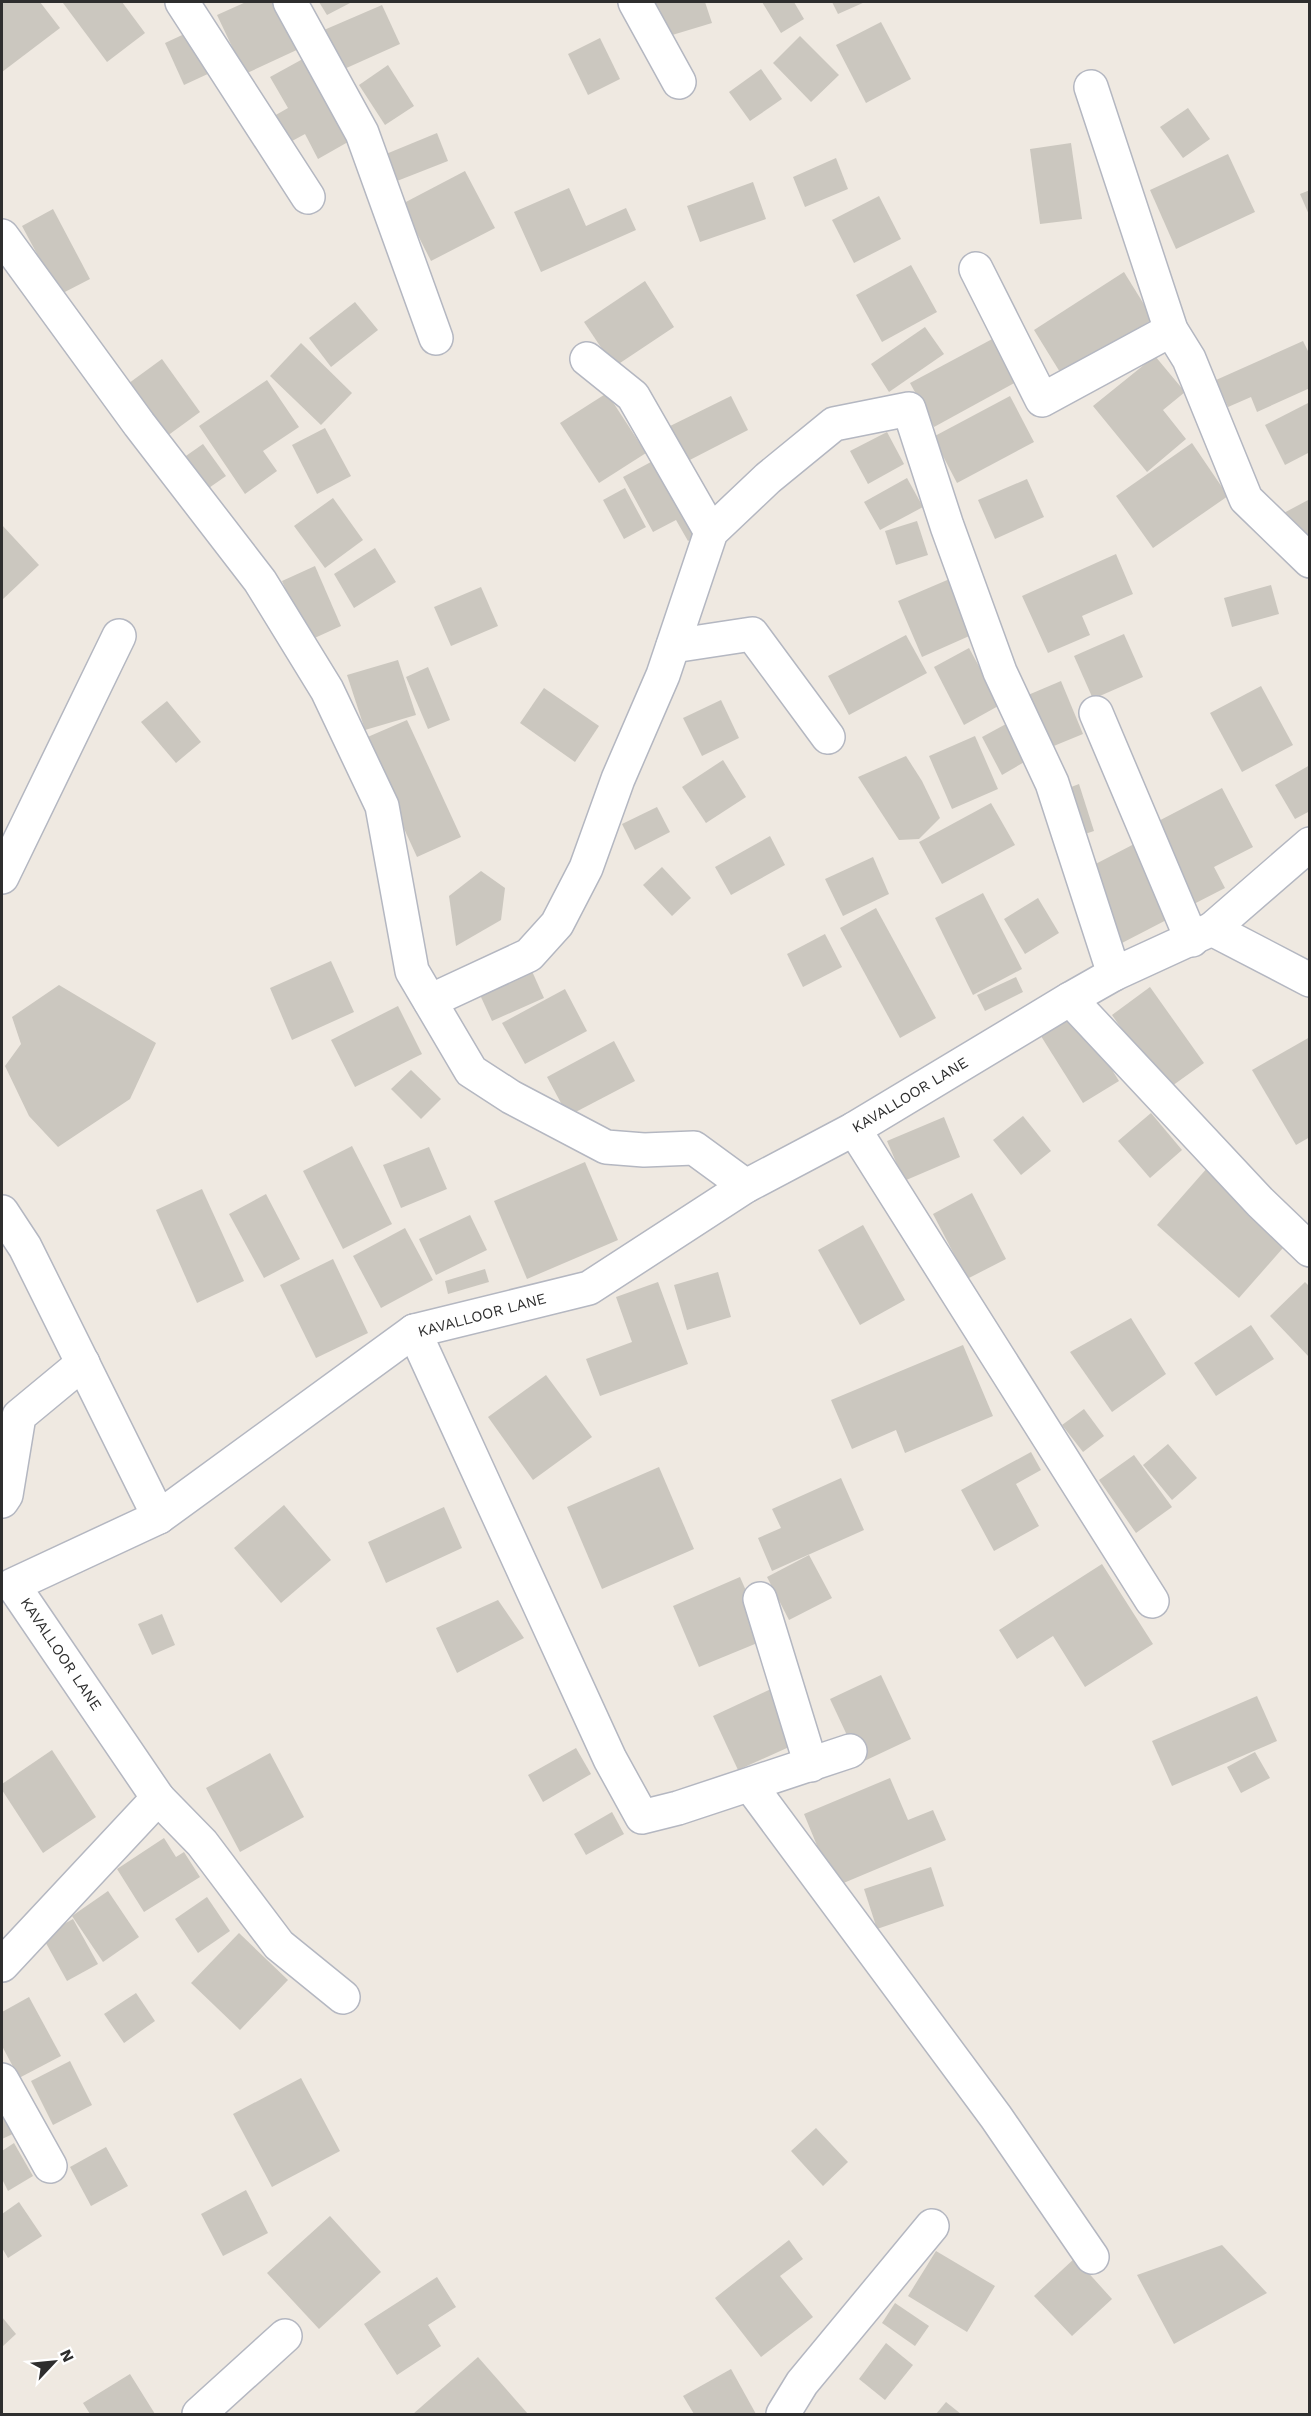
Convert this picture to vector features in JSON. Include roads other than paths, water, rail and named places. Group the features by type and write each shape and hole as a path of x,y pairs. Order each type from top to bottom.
{"street":[{"path":"182,2 308,197"},
{"path":"290,2 362,133 436,338"},
{"path":"635,2 679,82"},
{"path":"1091,87 1171,330 1189,359 1246,499 1310,561"},
{"path":"2,236 139,424 260,581 327,690 382,806 412,970 471,1071 511,1097 606,1147 644,1150 694,1148 746,1186"},
{"path":"976,269 1042,400 1171,330"},
{"path":"587,359 633,396 711,532"},
{"path":"430,1001 529,956 556,924 586,868 618,779 663,675 711,532 768,478 834,424 909,408 947,526 1000,672 1052,783 1063,813 1114,974"},
{"path":"673,646 752,634 828,737"},
{"path":"2,877 119,636"},
{"path":"1096,713 1202,935 1310,980"},
{"name":"KAVALLOOR LANE","path":"344,1997 279,1945 202,1843 158,1798 7,1579 159,1517 414,1331 589,1288 746,1186 854,1129 1070,999 1114,974 1202,935 1310,843"},
{"path":"1070,999 1260,1202 1310,1250"},
{"path":"854,1129 1152,1601"},
{"path":"2,1212 25,1247 159,1517"},
{"path":"414,1331 610,1759 642,1817 678,1808 850,1751"},
{"path":"2,1501 6,1495 19,1416 83,1363"},
{"path":"760,1599 810,1765"},
{"path":"750,1785 996,2116 1092,2257"},
{"path":"7,1946 158,1798"},
{"path":"2,2080 50,2166"},
{"path":"783,2415 802,2383 932,2226"},
{"path":"199,2415 285,2336"}]}
